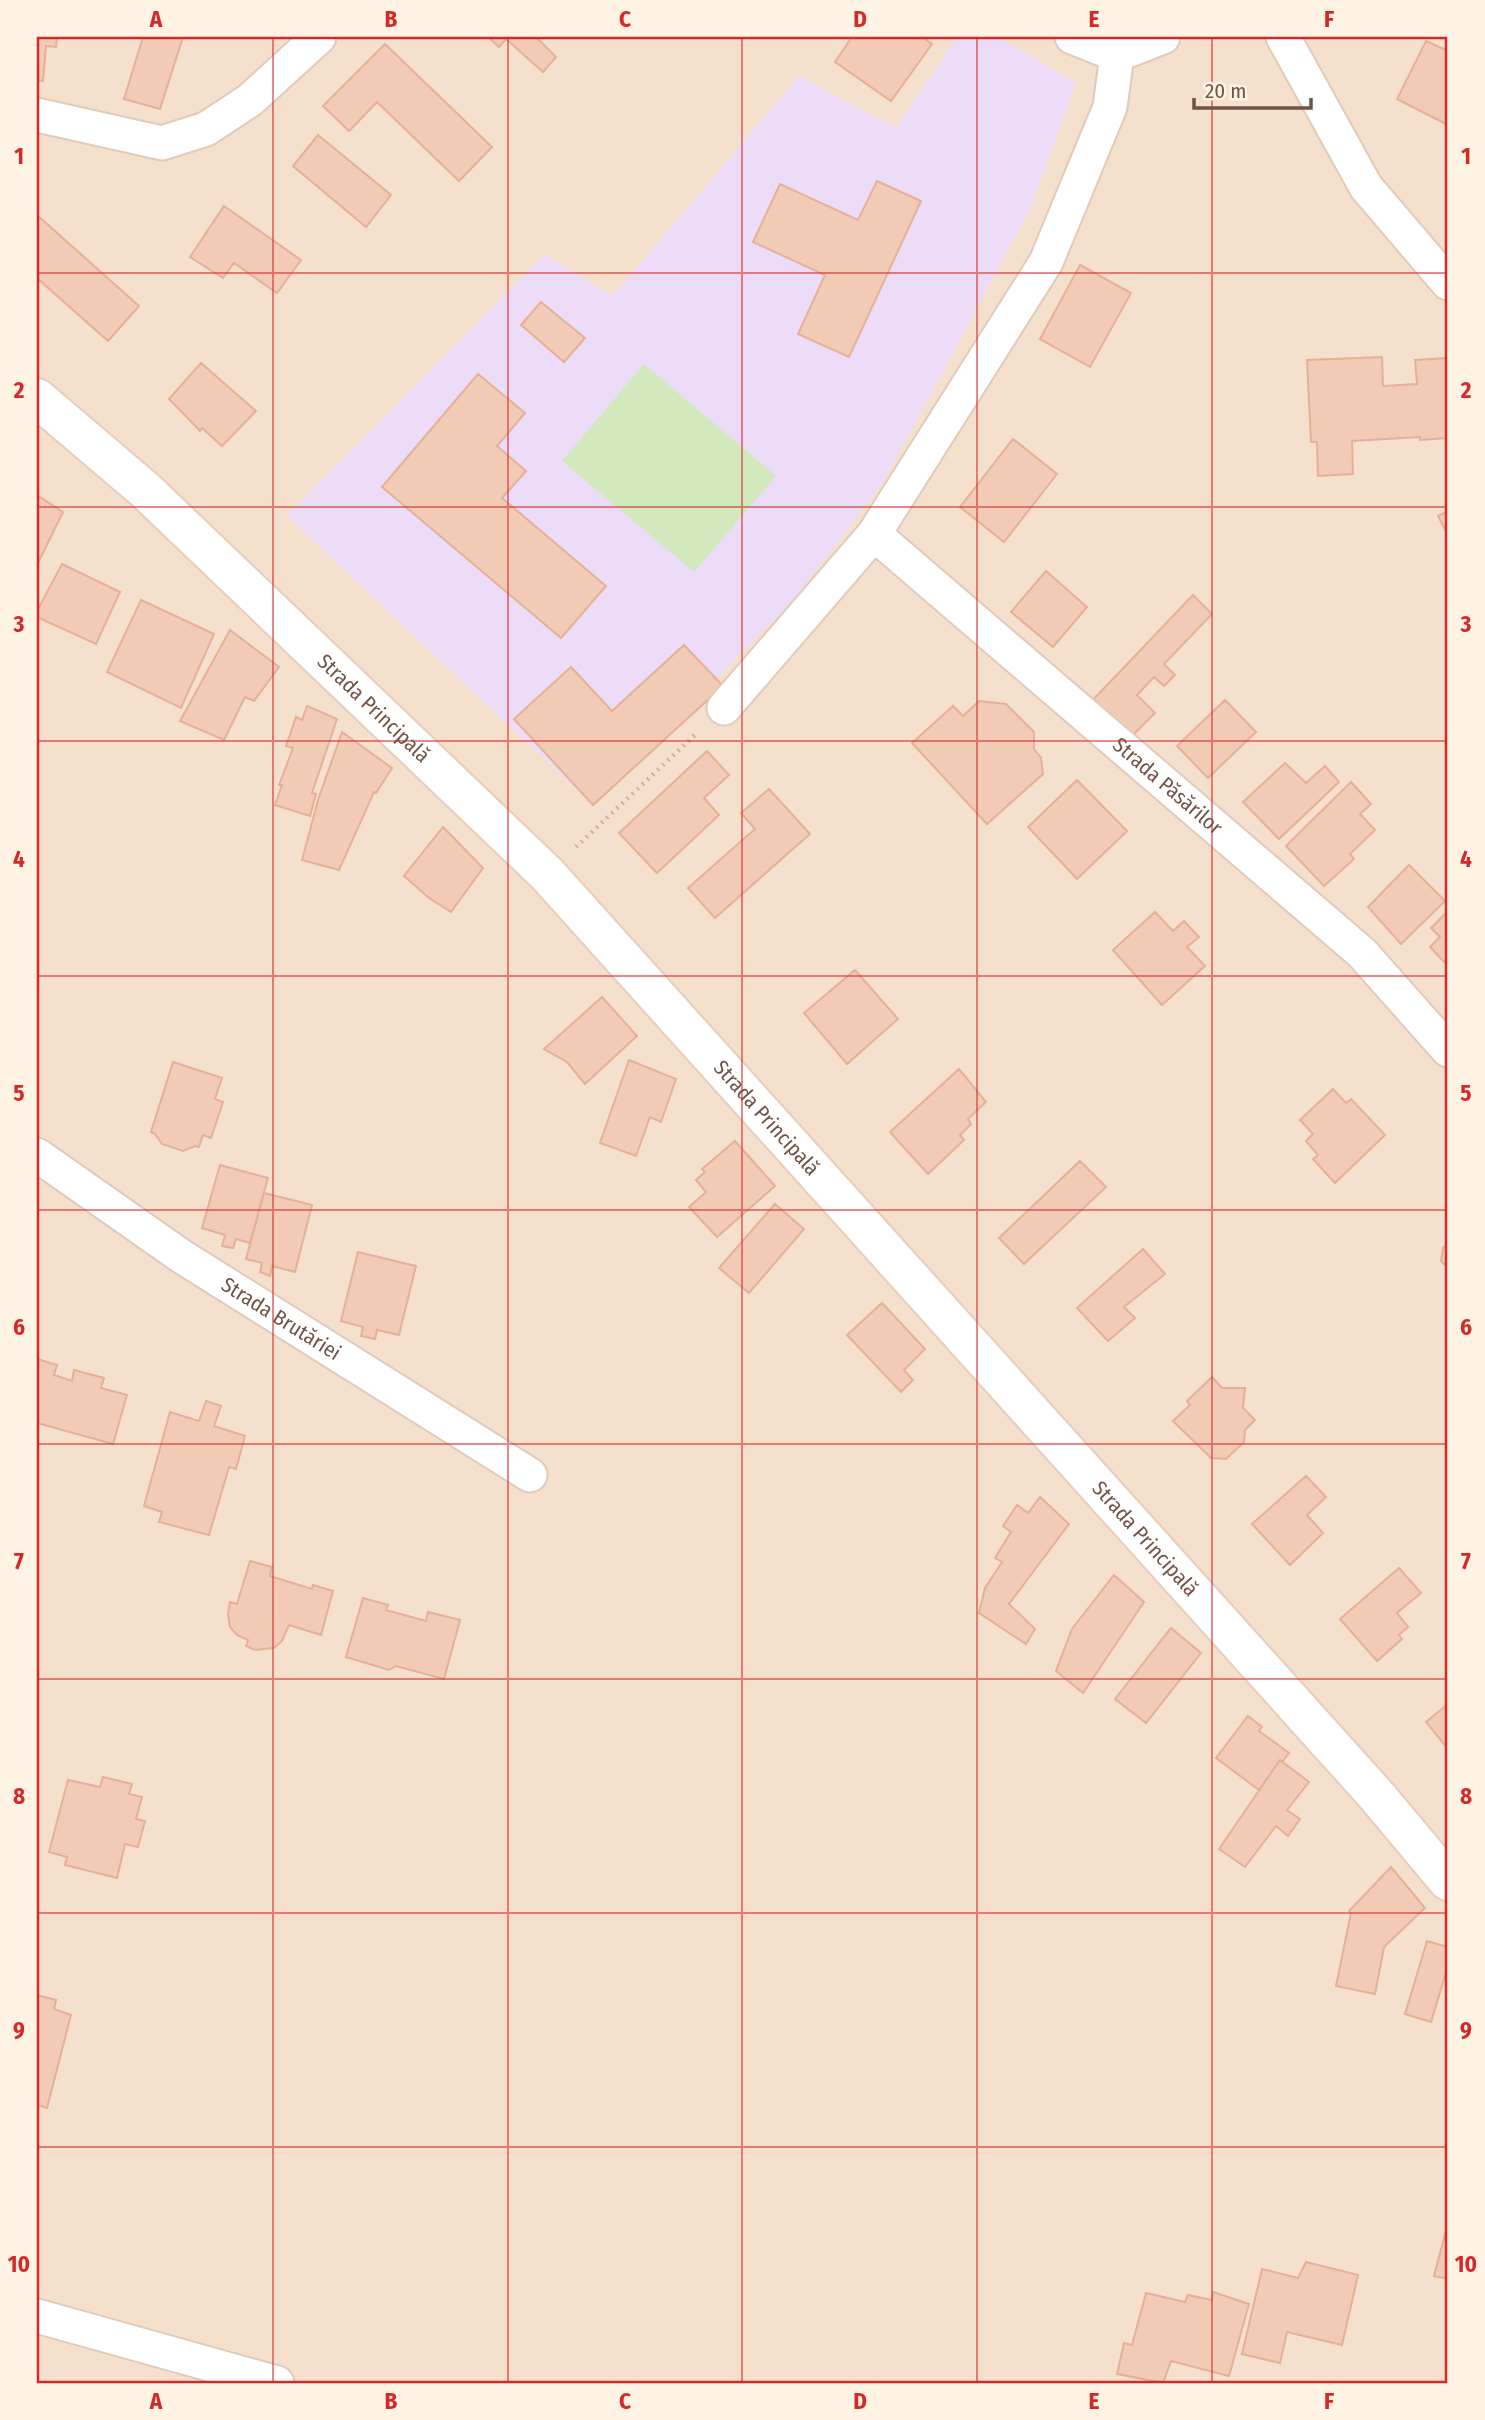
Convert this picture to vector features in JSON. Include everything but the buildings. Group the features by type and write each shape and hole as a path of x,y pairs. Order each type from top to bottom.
{"main road":[{"name":"Strada Principală","path":"37,398 145,490 547,874 1367,1785 1448,1881"}],"street":[{"path":"37,115 162,143 206,129 250,100 319,37"},
{"path":"1072,37 1117,55 1163,37"},
{"path":"1283,37 1366,187 1448,283"},
{"path":"724,708 874,534 1046,262 1110,107 1117,55"},
{"name":"Strada Păsărilor","path":"874,534 1362,953 1448,1050"},
{"name":"Strada Brutăriei","path":"37,1155 181,1256 530,1475"},
{"path":"37,2316 277,2383"}],"path":[{"path":"547,874 724,708"}],"shaded area":[{"path":"37,37 1448,37 1448,2383 37,2383"},
{"path":"957,37 998,37 1076,83 1031,207 884,481 796,597 593,805 287,516 545,254 613,296 799,76 896,128"}],"green space":[{"path":"644,364 776,476 694,572 562,461"}]}
